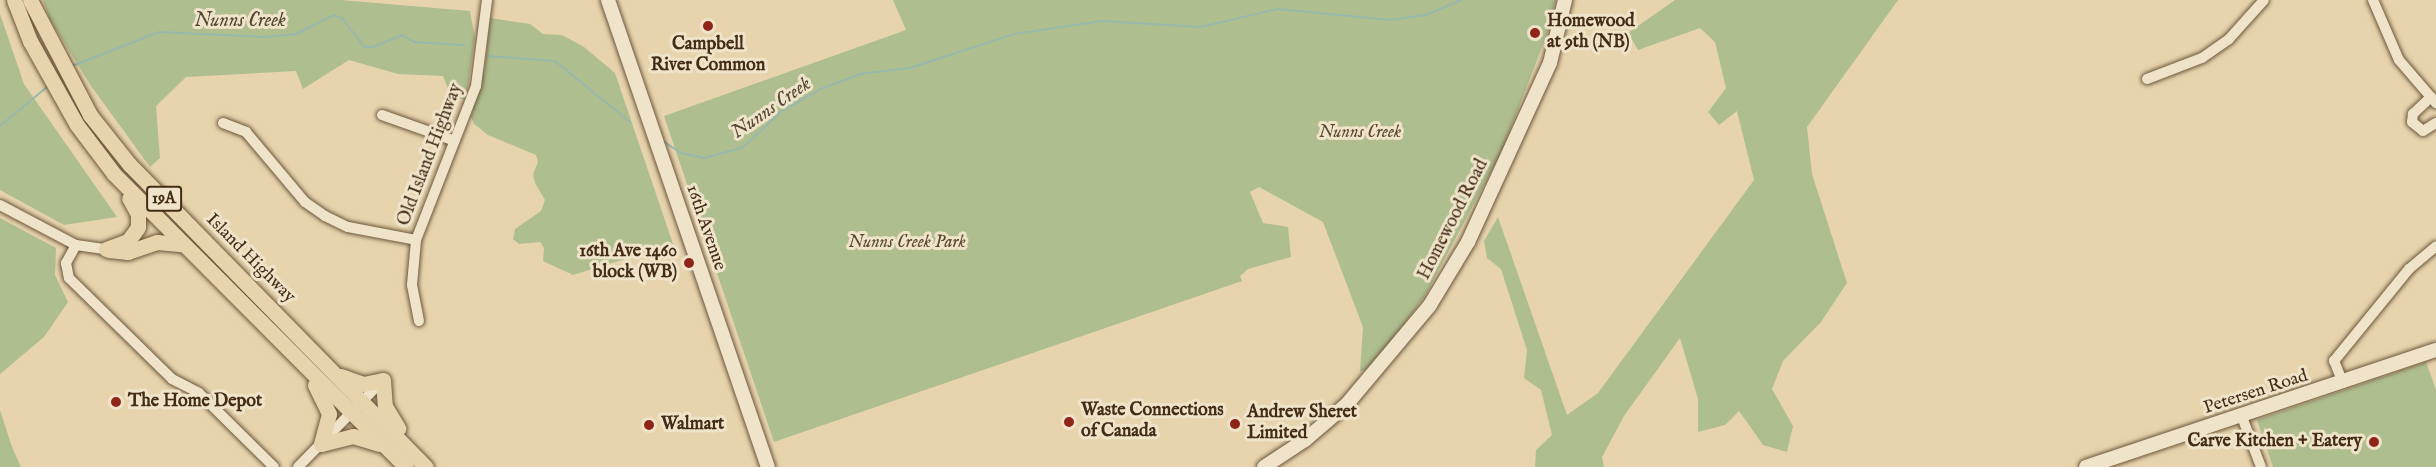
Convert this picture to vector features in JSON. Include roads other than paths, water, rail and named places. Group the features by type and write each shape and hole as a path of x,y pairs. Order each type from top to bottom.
{"main road":[{"name":"Island Highway","path":"14,0 30,41 77,125 114,174 279,341 428,467"},
{"name":"Island Highway","path":"30,0 90,115 129,164 333,372 388,449 406,467"},
{"path":"106,249 128,241 138,227 138,214 114,174"},
{"path":"106,249 128,252 157,242 182,244"},
{"path":"279,341 327,404 330,419 321,444"},
{"path":"333,372 357,383 383,380 388,414 428,467"},
{"path":"321,444 353,436 388,449"}],"street":[{"name":"Old Island Highway","path":"419,321 412,285 416,240 476,86 487,0"},
{"name":"16th Avenue","path":"608,0 768,467"},
{"name":"Homewood Road","path":"1264,467 1305,440 1347,404 1430,305 1468,242 1550,63 1565,0"},
{"path":"2147,79 2202,58 2229,39 2264,0"},
{"path":"2373,0 2399,60 2433,100 2413,114 2412,122 2423,131 2436,123"},
{"path":"382,116 455,141"},
{"path":"224,123 246,132 305,202 325,216 348,227 416,240"},
{"path":"0,205 76,245 106,249"},
{"path":"76,245 66,262 69,278 172,380 200,393 274,467"},
{"path":"2343,383 2334,361 2409,269 2436,246"},
{"name":"Petersen Road","path":"2086,467 2242,417 2436,350"},
{"path":"298,467 383,380"},
{"path":"2242,417 2261,467"}],"waterway":[{"name":"Nunns Creek","path":"663,141 681,153 704,158 742,148 782,111 821,89 860,74 910,68 1014,34 1102,21 1201,27 1278,9 1390,20 1426,15 1461,0"},
{"name":"Nunns Creek","path":"72,66 159,32 264,37 296,34 334,15 343,19 364,47 373,47 402,35 414,42 464,45"},
{"name":"Nunns Creek","path":"487,56 555,61 630,122"},
{"name":"Nunns Creek","path":"0,126 47,87"}],"place":[{"name":"Campbell River Common","path":"708,26"},
{"name":"Homewood at 9th (NB)","path":"1535,33"},
{"name":"16th Ave 1460 block (WB)","path":"689,263"},
{"name":"The Home Depot","path":"116,402"},
{"name":"Waste Connections of Canada","path":"1069,422"},
{"name":"Andrew Sheret Limited","path":"1235,424"},
{"name":"Walmart","path":"649,425"},
{"name":"Carve Kitchen + Eatery","path":"2374,442"}],"park label":[{"name":"Nunns Creek Park","path":"907,243"}]}
